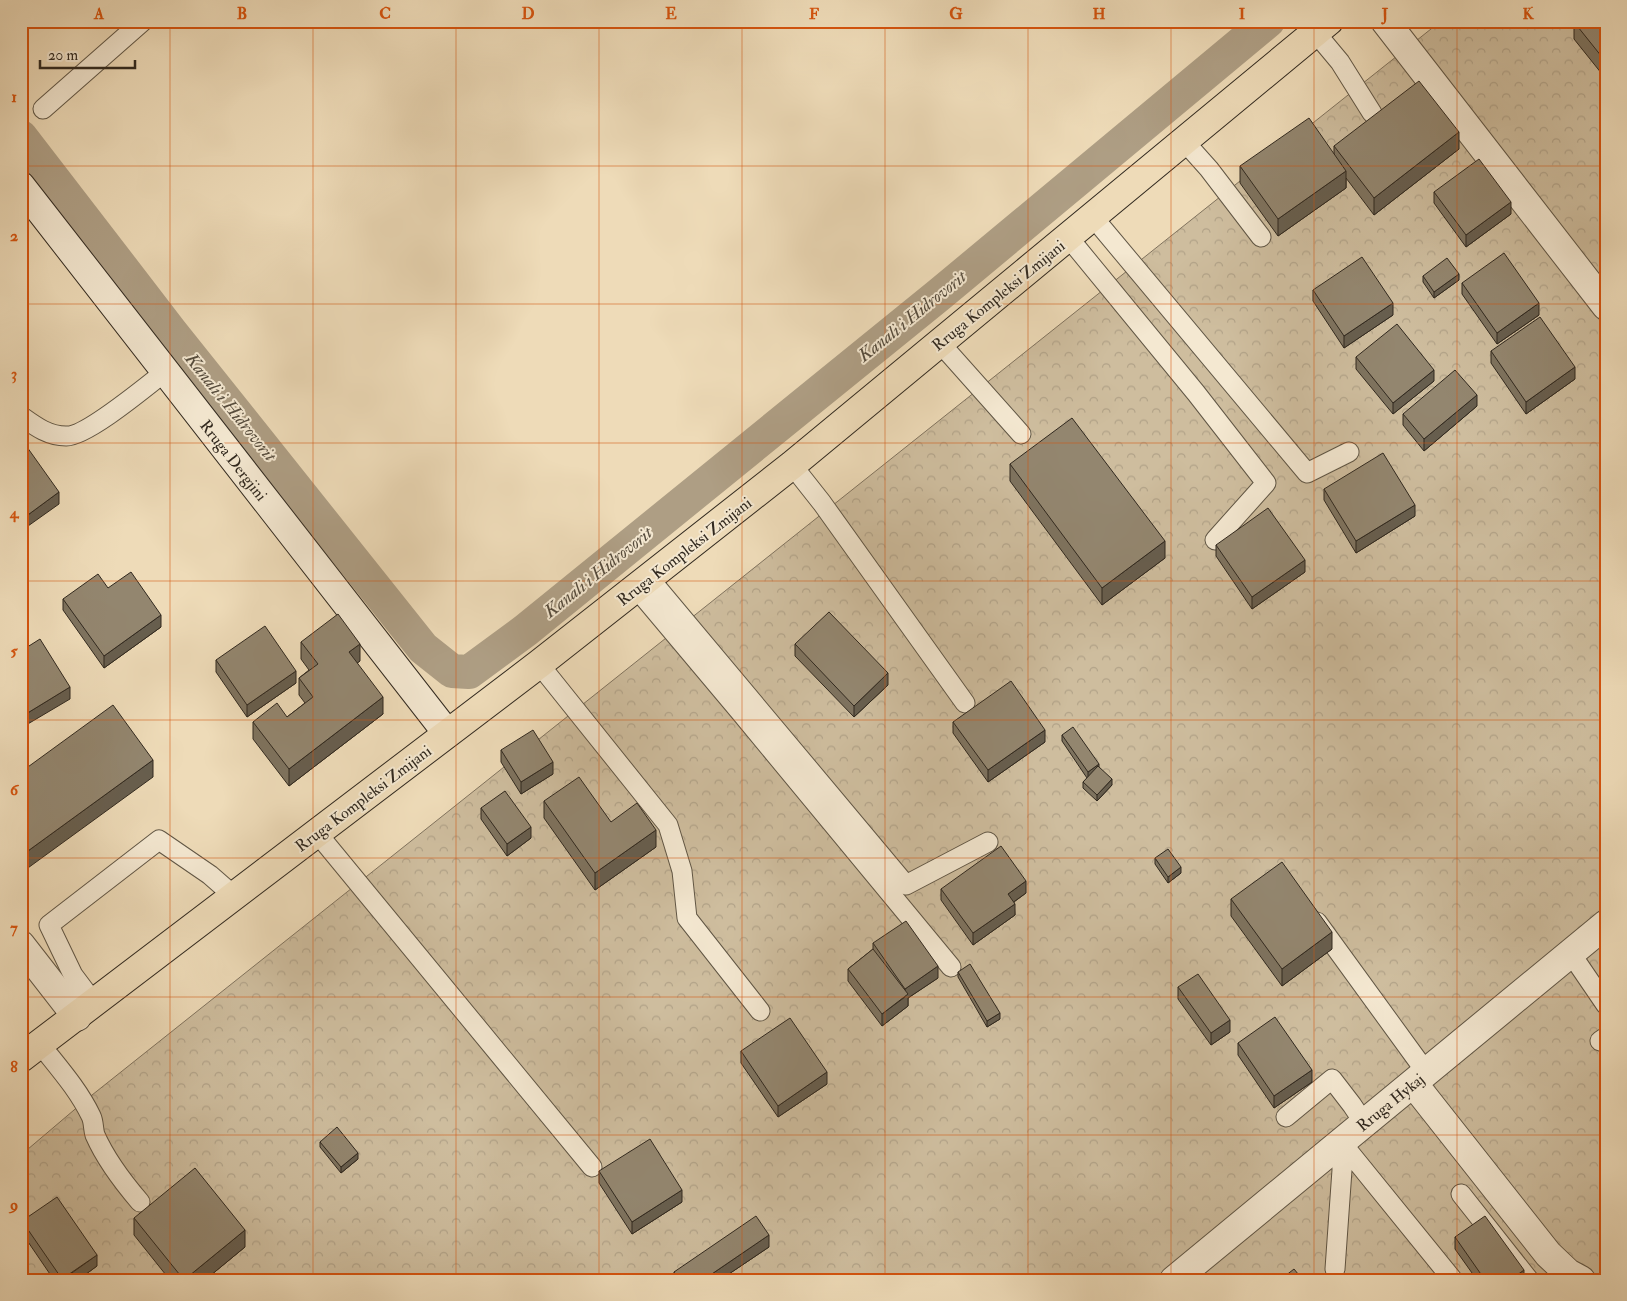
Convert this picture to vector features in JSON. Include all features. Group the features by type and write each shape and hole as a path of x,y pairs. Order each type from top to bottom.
{"main road":[{"name":"Rruga Kompleksi Zmijani","path":"30,1051 539,664 792,465 1322,27"}],"street":[{"path":"1385,21 1606,306"},
{"name":"Rruga Dergjini","path":"21,186 448,733"},
{"name":"Rruga Hykaj","path":"1174,1280 1568,955 1603,932"},
{"path":"21,945 85,1010"},
{"path":"1419,1078 1548,1254 1572,1278"}],"lane":[{"path":"43,109 143,21"},
{"path":"1322,27 1340,62 1372,113"},
{"path":"1184,141 1209,169 1261,237"},
{"path":"1093,217 1307,473 1350,452"},
{"path":"1068,237 1196,393 1266,483 1214,540"},
{"path":"940,343 1021,434"},
{"path":"21,416 40,430 68,436 90,427 166,371"},
{"path":"792,465 822,503 965,703"},
{"path":"642,583 906,885 988,842"},
{"path":"642,583 742,713 951,967"},
{"path":"539,664 668,825 682,871 687,918 760,1011"},
{"path":"317,833 592,1167"},
{"path":"85,1010 73,975 49,925 159,840 210,875 234,896"},
{"path":"1308,910 1419,1078"},
{"path":"1568,955 1578,964 1606,1005"},
{"path":"30,1051 74,1086 92,1118 94,1132 104,1155 118,1176 140,1202"},
{"path":"1286,1118 1332,1079 1364,1123"},
{"path":"1335,1269 1342,1170 1341,1142"},
{"path":"1341,1142 1453,1280"},
{"path":"1461,1194 1529,1280"}],"green space":[{"path":"1441,21 1606,21 1606,1280 21,1280 21,1155 87,1099"}],"building":[{"path":"1606,21 1606,62 1574,22"},
{"path":"1419,81 1459,132 1374,198 1334,146"},
{"path":"1309,118 1346,171 1278,219 1240,166"},
{"path":"1479,159 1511,202 1466,235 1434,192"},
{"path":"1504,253 1539,303 1497,333 1462,283"},
{"path":"1362,257 1393,303 1344,336 1313,290"},
{"path":"1447,258 1459,274 1434,292 1423,276"},
{"path":"1540,317 1575,367 1526,402 1491,351"},
{"path":"1397,324 1434,370 1393,403 1356,357"},
{"path":"1455,370 1477,395 1424,439 1403,414"},
{"path":"1072,418 1165,541 1102,588 1010,464"},
{"path":"21,441 59,492 21,520"},
{"path":"1383,453 1415,505 1356,541 1324,489"},
{"path":"1268,508 1305,560 1252,597 1216,545"},
{"path":"131,572 161,615 104,656 63,599 98,574 108,588"},
{"path":"829,612 888,673 854,706 795,644"},
{"path":"338,614 360,644 349,652 383,697 289,769 253,722 277,703 287,717 313,697 299,678 318,664 301,642"},
{"path":"265,626 296,671 247,705 216,660"},
{"path":"40,639 70,687 21,717 21,651"},
{"path":"1011,681 1045,730 988,770 953,722"},
{"path":"113,705 153,760 21,856 21,772"},
{"path":"1073,727 1099,764 1088,772 1062,735"},
{"path":"533,730 553,762 521,782 501,750"},
{"path":"1098,766 1112,779 1097,795 1083,782"},
{"path":"579,777 611,822 637,803 656,830 595,873 544,801"},
{"path":"505,791 531,827 507,844 481,808"},
{"path":"1001,846 1026,881 1008,894 1015,904 973,933 941,889"},
{"path":"1168,849 1181,867 1168,877 1155,858"},
{"path":"1282,862 1332,932 1282,969 1231,899"},
{"path":"906,921 938,966 905,989 873,943"},
{"path":"873,949 908,994 882,1014 848,969"},
{"path":"970,964 1000,1013 987,1021 958,972"},
{"path":"1198,974 1230,1020 1211,1033 1178,987"},
{"path":"1275,1017 1312,1070 1274,1096 1238,1043"},
{"path":"790,1018 827,1072 778,1106 741,1051"},
{"path":"337,1127 358,1153 341,1167 320,1142"},
{"path":"650,1139 682,1190 632,1222 599,1171"},
{"path":"195,1168 245,1230 184,1280 134,1218"},
{"path":"57,1197 97,1255 62,1279 22,1221"},
{"path":"756,1216 769,1235 703,1280 679,1280 674,1272"},
{"path":"1485,1216 1524,1270 1510,1280 1485,1280 1455,1237"},
{"path":"1294,1269 1303,1280 1280,1280"}],"waterway":[{"name":"Kanali i Hidrovorit","path":"21,137 171,332 423,648 452,671 469,672 526,630 940,294 1268,21"}]}
